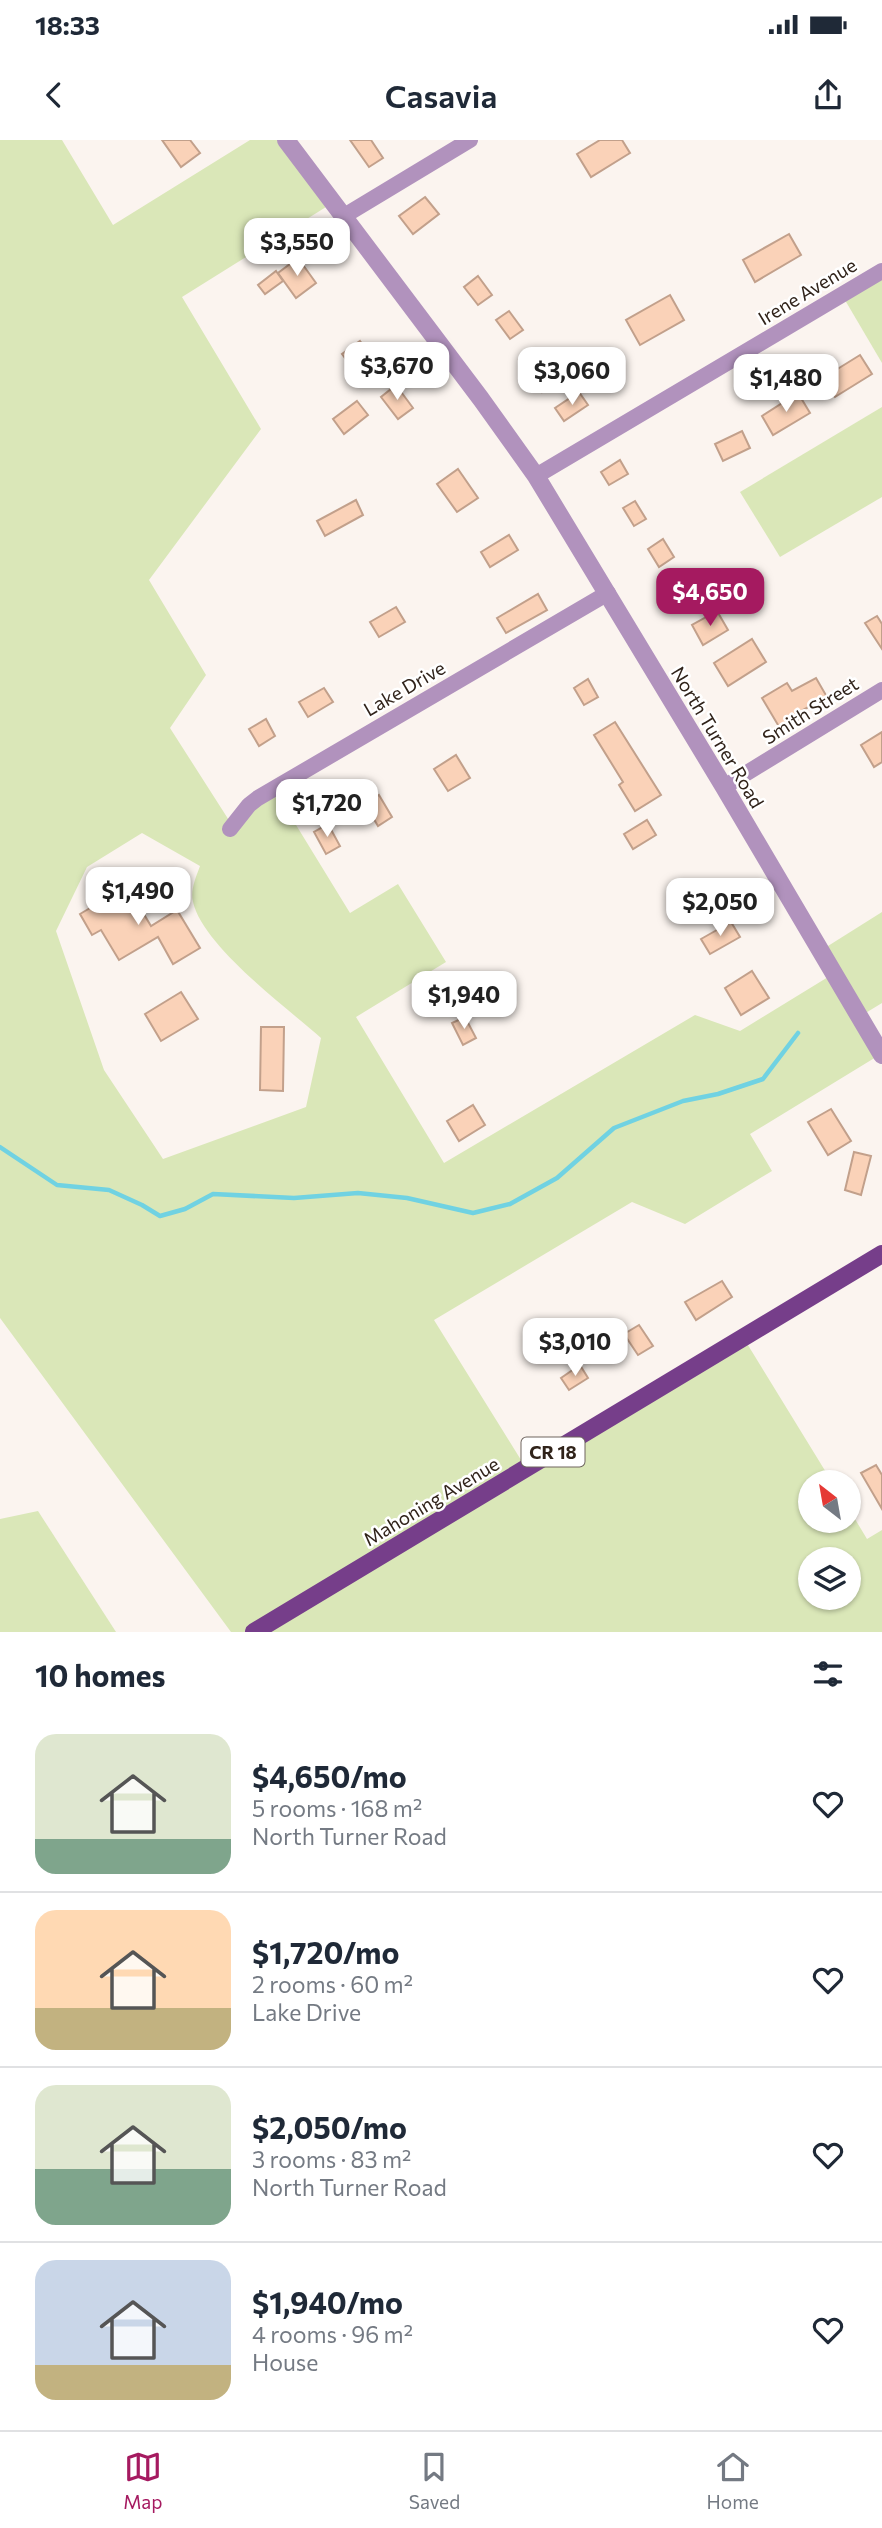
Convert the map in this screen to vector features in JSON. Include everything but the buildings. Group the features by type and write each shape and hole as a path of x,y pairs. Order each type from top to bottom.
{"main road":[{"name":"Mahoning Avenue","path":"254,1632 882,1254"}],"street":[{"name":"North Turner Road","path":"286,140 536,475 882,1055"},
{"path":"344,216 470,140"},
{"name":"Irene Avenue","path":"536,475 882,271"},
{"name":"Lake Drive","path":"230,829 258,798 608,593"},
{"name":"Smith Street","path":"724,787 882,690"}],"green space":[{"path":"0,140 62,140 113,225 250,140 286,140 334,202 182,297 261,429 149,580 206,675 170,728 232,825 274,789 350,913 398,884 446,962 356,1017 444,1163 695,1015 740,1031 833,974 820,951 882,912 882,1003 859,1017 881,1054 750,1134 772,1171 685,1224 632,1202 434,1320 526,1468 743,1337 825,1470 798,1470 798,1533 861,1533 861,1529 867,1539 882,1530 882,1632 231,1632 0,1318","holes":["142,833 200,866 192,897 200,919 212,937 248,975 321,1038 306,1107 163,1159 104,1070 56,931 87,867"]},
{"path":"882,271 882,363 842,295"},
{"path":"882,407 882,497 780,557 740,492"},
{"path":"38,1511 116,1632 0,1632 0,1519"}],"waterway":[{"path":"0,1147 57,1185 109,1190 160,1216 185,1209 213,1194 294,1198 358,1193 407,1198 473,1213 510,1204 557,1178 614,1128 683,1101 718,1094 763,1079 798,1033"}]}
